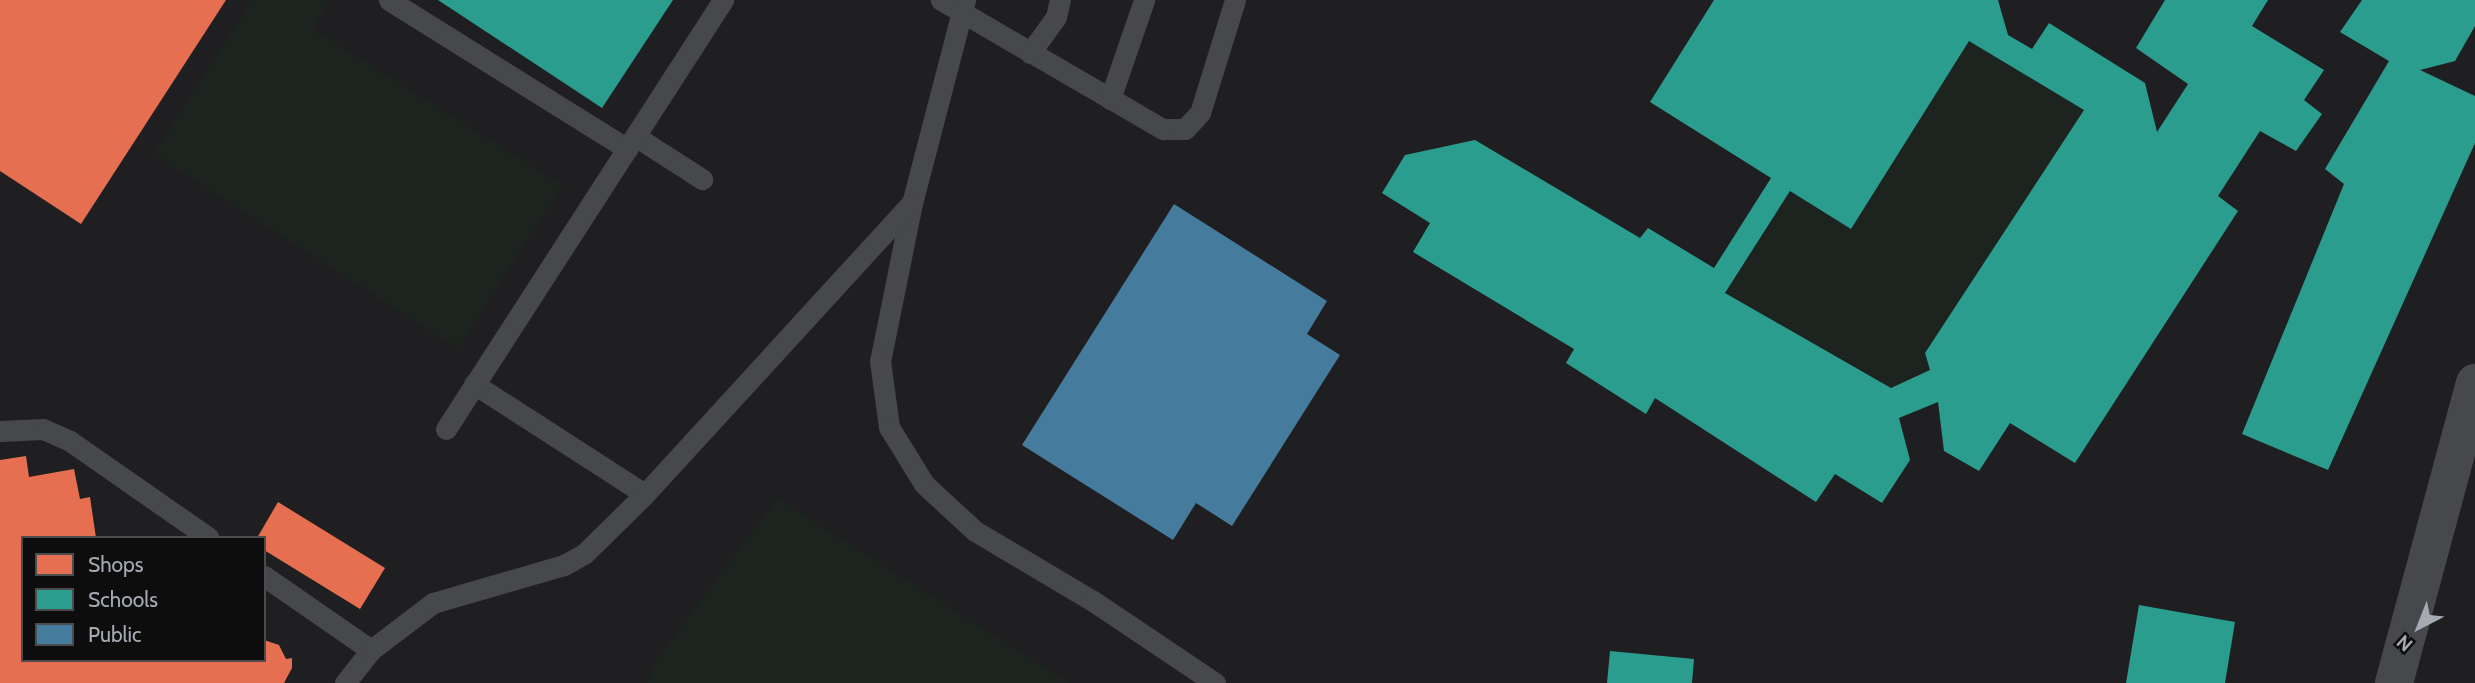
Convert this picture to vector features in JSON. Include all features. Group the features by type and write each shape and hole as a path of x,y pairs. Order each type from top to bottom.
{"street":[{"path":"2394,683 2475,383"}],"lane":[{"path":"390,0 631,142 702,179"},
{"path":"446,429 723,0"},
{"path":"941,0 963,6 1030,53 1163,129 1185,129 1200,113 1235,0"},
{"path":"1030,53 1056,17 1060,0"},
{"path":"1110,99 1144,0"},
{"path":"963,6 912,203 880,361 889,427 924,484 975,531 1093,601 1216,683"},
{"path":"345,683 371,650 433,603 564,565 584,554 645,494 912,203"},
{"path":"474,384 645,494"},
{"path":"0,431 43,429 70,441 206,536"},
{"path":"266,577 371,650"}],"shaded area":[{"path":"0,0 2475,0 2475,683 0,683"},
{"path":"252,0 330,0 313,29 563,185 458,349 153,154"},
{"path":"1969,41 2084,110 1925,353 1930,370 1891,388 1725,293 1790,191 1852,229"},
{"path":"777,498 1070,683 647,683 657,658"}],"building: Shops":[{"path":"0,0 226,0 81,224 0,171"},
{"path":"26,456 29,477 74,469 80,499 90,497 96,536 21,536 21,662 266,662 266,641 279,645 286,659 292,658 292,668 284,683 0,683 0,460"},
{"path":"278,502 385,568 360,609 266,551 266,536 258,536"}],"building: Schools":[{"path":"438,0 673,0 602,108"},
{"path":"1714,0 1998,0 2008,35 2032,49 2049,23 2145,83 2157,132 2188,84 2136,48 2165,0 2268,0 2252,26 2324,70 2304,100 2322,114 2296,151 2260,131 2218,196 2238,211 2075,463 2010,423 1979,471 1944,451 1938,402 1899,418 1910,460 1882,503 1835,474 1816,502 1655,398 1646,414 1566,363 1574,349 1413,252 1430,223 1382,193 1405,155 1475,140 1640,238 1648,228 1714,268 1771,178 1650,102","holes":["1969,41 2084,110 1925,353 1930,370 1891,388 1725,293 1790,191 1851,229"]},
{"path":"2362,0 2475,0 2475,26 2455,61 2420,70 2475,96 2475,143 2328,470 2242,434 2344,184 2325,169 2389,61 2340,32"},
{"path":"2139,605 2235,622 2225,683 2126,683"},
{"path":"1610,651 1694,659 1692,683 1607,683"}],"building: Public":[{"path":"1174,204 1327,301 1307,334 1340,355 1232,526 1196,503 1173,540 1022,445"}]}
